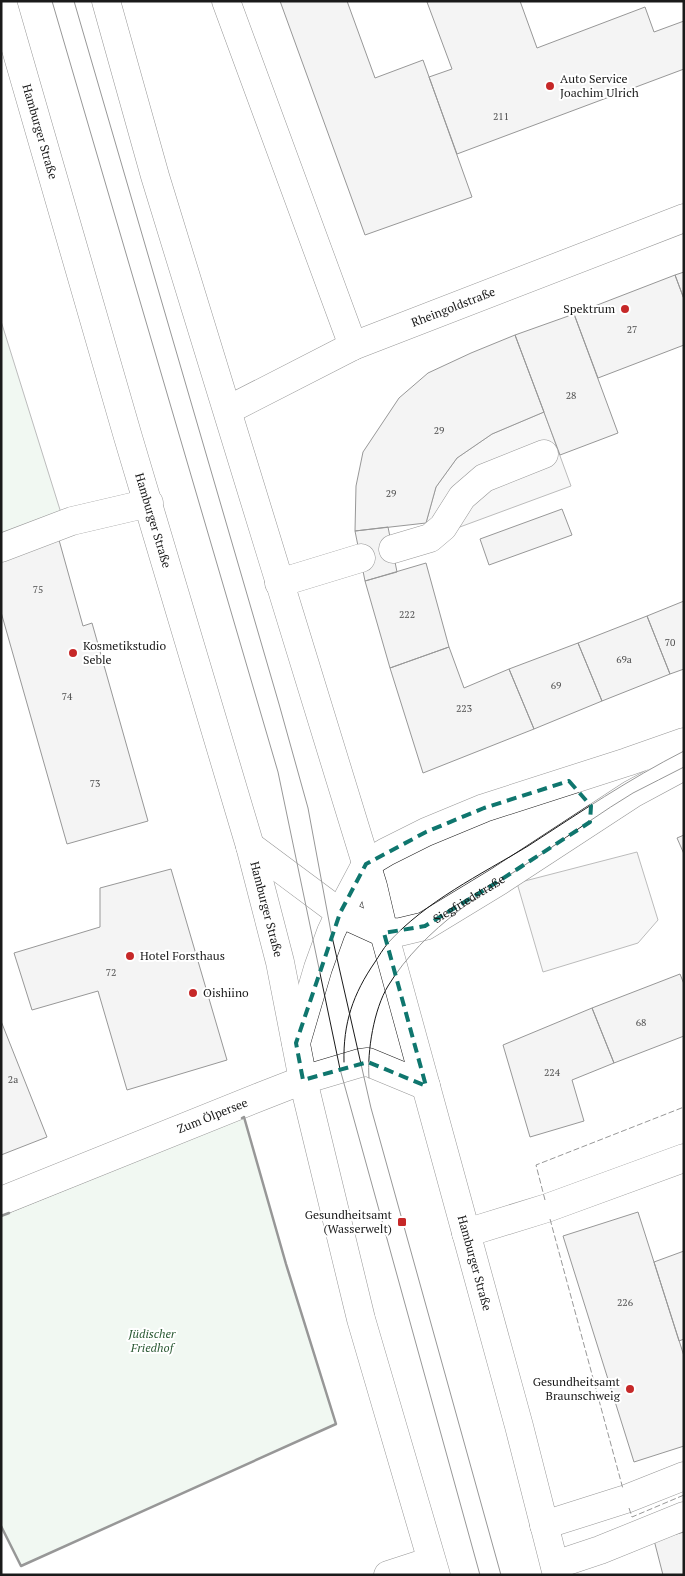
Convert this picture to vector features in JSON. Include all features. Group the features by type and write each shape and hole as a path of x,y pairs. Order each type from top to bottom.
{"main road":[{"name":"Hamburger Straße","path":"2,1 128,437 250,846 280,962 304,1080 361,1319 433,1568"},
{"name":"Hamburger Straße","path":"106,1 156,176 366,864 556,1570"},
{"path":"226,1 352,346"},
{"name":"Rheingoldstraße","path":"228,410 352,346 684,218"},
{"path":"393,549 430,538 443,527 462,497 484,478 544,454"},
{"path":"1,548 72,521 149,503"},
{"path":"279,583 361,558"},
{"path":"366,864 426,832 484,808 684,742"},
{"name":"Siegfriedstraße","path":"384,933 400,932 425,926 499,881 632,794 684,766"},
{"path":"569,781 591,806 590,822"},
{"path":"250,846 340,913 384,933"},
{"name":"Hamburger Straße","path":"296,1043 318,968 340,913 366,864"},
{"name":"Zum Ölpersee","path":"1,1201 304,1080 368,1062 426,1086"},
{"path":"466,1233 547,1208 684,1158"},
{"path":"544,1525 626,1499 684,1476"},
{"path":"556,1570 684,1516"},
{"path":"388,1575 433,1568"}],"highlighted area":[{"path":"569,781 591,806 590,822 499,881 425,926 384,933 426,1086 368,1062 303,1080 296,1043 340,913 366,864 426,832 484,808"}],"green space":[{"path":"1,321 61,513 1,536"},
{"name":"Jüdischer Friedhof","path":"244,1117 286,1264 336,1424 21,1566 1,1526 1,1216"}],"shaded area":[{"path":"544,412 571,486 430,538 426,523 436,487 457,458 492,434"},
{"path":"637,852 658,920 638,943 543,972 517,883"}],"building":[{"path":"280,1 347,1 375,78 423,60 472,197 365,235"},
{"path":"520,1 537,48 645,7 654,32 684,21 684,69 457,154 429,77 452,69 427,2"},
{"path":"684,272 684,299 675,275"},
{"path":"675,275 684,299 684,345 598,378 574,314"},
{"path":"574,314 618,433 560,455 515,335"},
{"path":"515,335 544,412 492,434 457,458 436,487 426,523 355,531 356,486 363,452 399,398 428,373"},
{"path":"562,509 572,535 489,565 480,539"},
{"path":"388,527 397,572 365,581 355,531"},
{"path":"59,540 83,626 92,623 148,821 67,844 1,612 1,557"},
{"path":"426,563 449,647 390,668 365,581"},
{"path":"684,601 684,669 670,674 647,616"},
{"path":"647,616 670,674 602,701 578,643"},
{"path":"578,643 602,701 534,729 509,669"},
{"path":"449,647 464,688 509,669 534,729 423,773 390,668"},
{"path":"684,835 684,854 677,838"},
{"path":"171,869 227,1060 127,1090 98,991 32,1010 14,953 100,927 100,888"},
{"path":"680,974 684,984 684,1036 614,1063 592,1008"},
{"path":"592,1008 614,1063 572,1080 584,1121 530,1137 503,1045"},
{"path":"1,1021 47,1137 1,1155"},
{"path":"638,1212 684,1356 684,1446 634,1462 563,1236"},
{"path":"684,1251 684,1339 679,1341 654,1262"},
{"path":"684,1532 684,1575 663,1575 654,1540"}],"tram line":[{"path":"52,1 278,772 340,1069 480,1575"},
{"path":"74,1 308,808 331,932 371,1108 501,1575"},
{"path":"344,1062 345,1034 355,997 383,950 403,928 436,901 528,846 624,785 684,751"},
{"path":"369,1078 372,1030 383,995 403,965 438,927 501,880 622,800 684,767"}],"fence":[{"path":"545,1200 536,1165 684,1107"},
{"path":"550,1219 623,1489"},
{"path":"629,1508 632,1517 684,1495"}],"wall":[{"path":"1,1526 21,1566 336,1424 286,1264 244,1117 242,1118"},
{"path":"1,1216 9,1213"}],"place":[{"name":"Auto Service Joachim Ulrich","path":"550,86"},
{"name":"Spektrum","path":"625,309"},
{"name":"Kosmetikstudio Seble","path":"73,653"},
{"name":"Hotel Forsthaus","path":"130,956"},
{"name":"Oishiino","path":"193,993"},
{"name":"Gesundheitsamt (Wasserwelt)","path":"402,1222"},
{"name":"Gesundheitsamt Braunschweig","path":"630,1389"}]}
